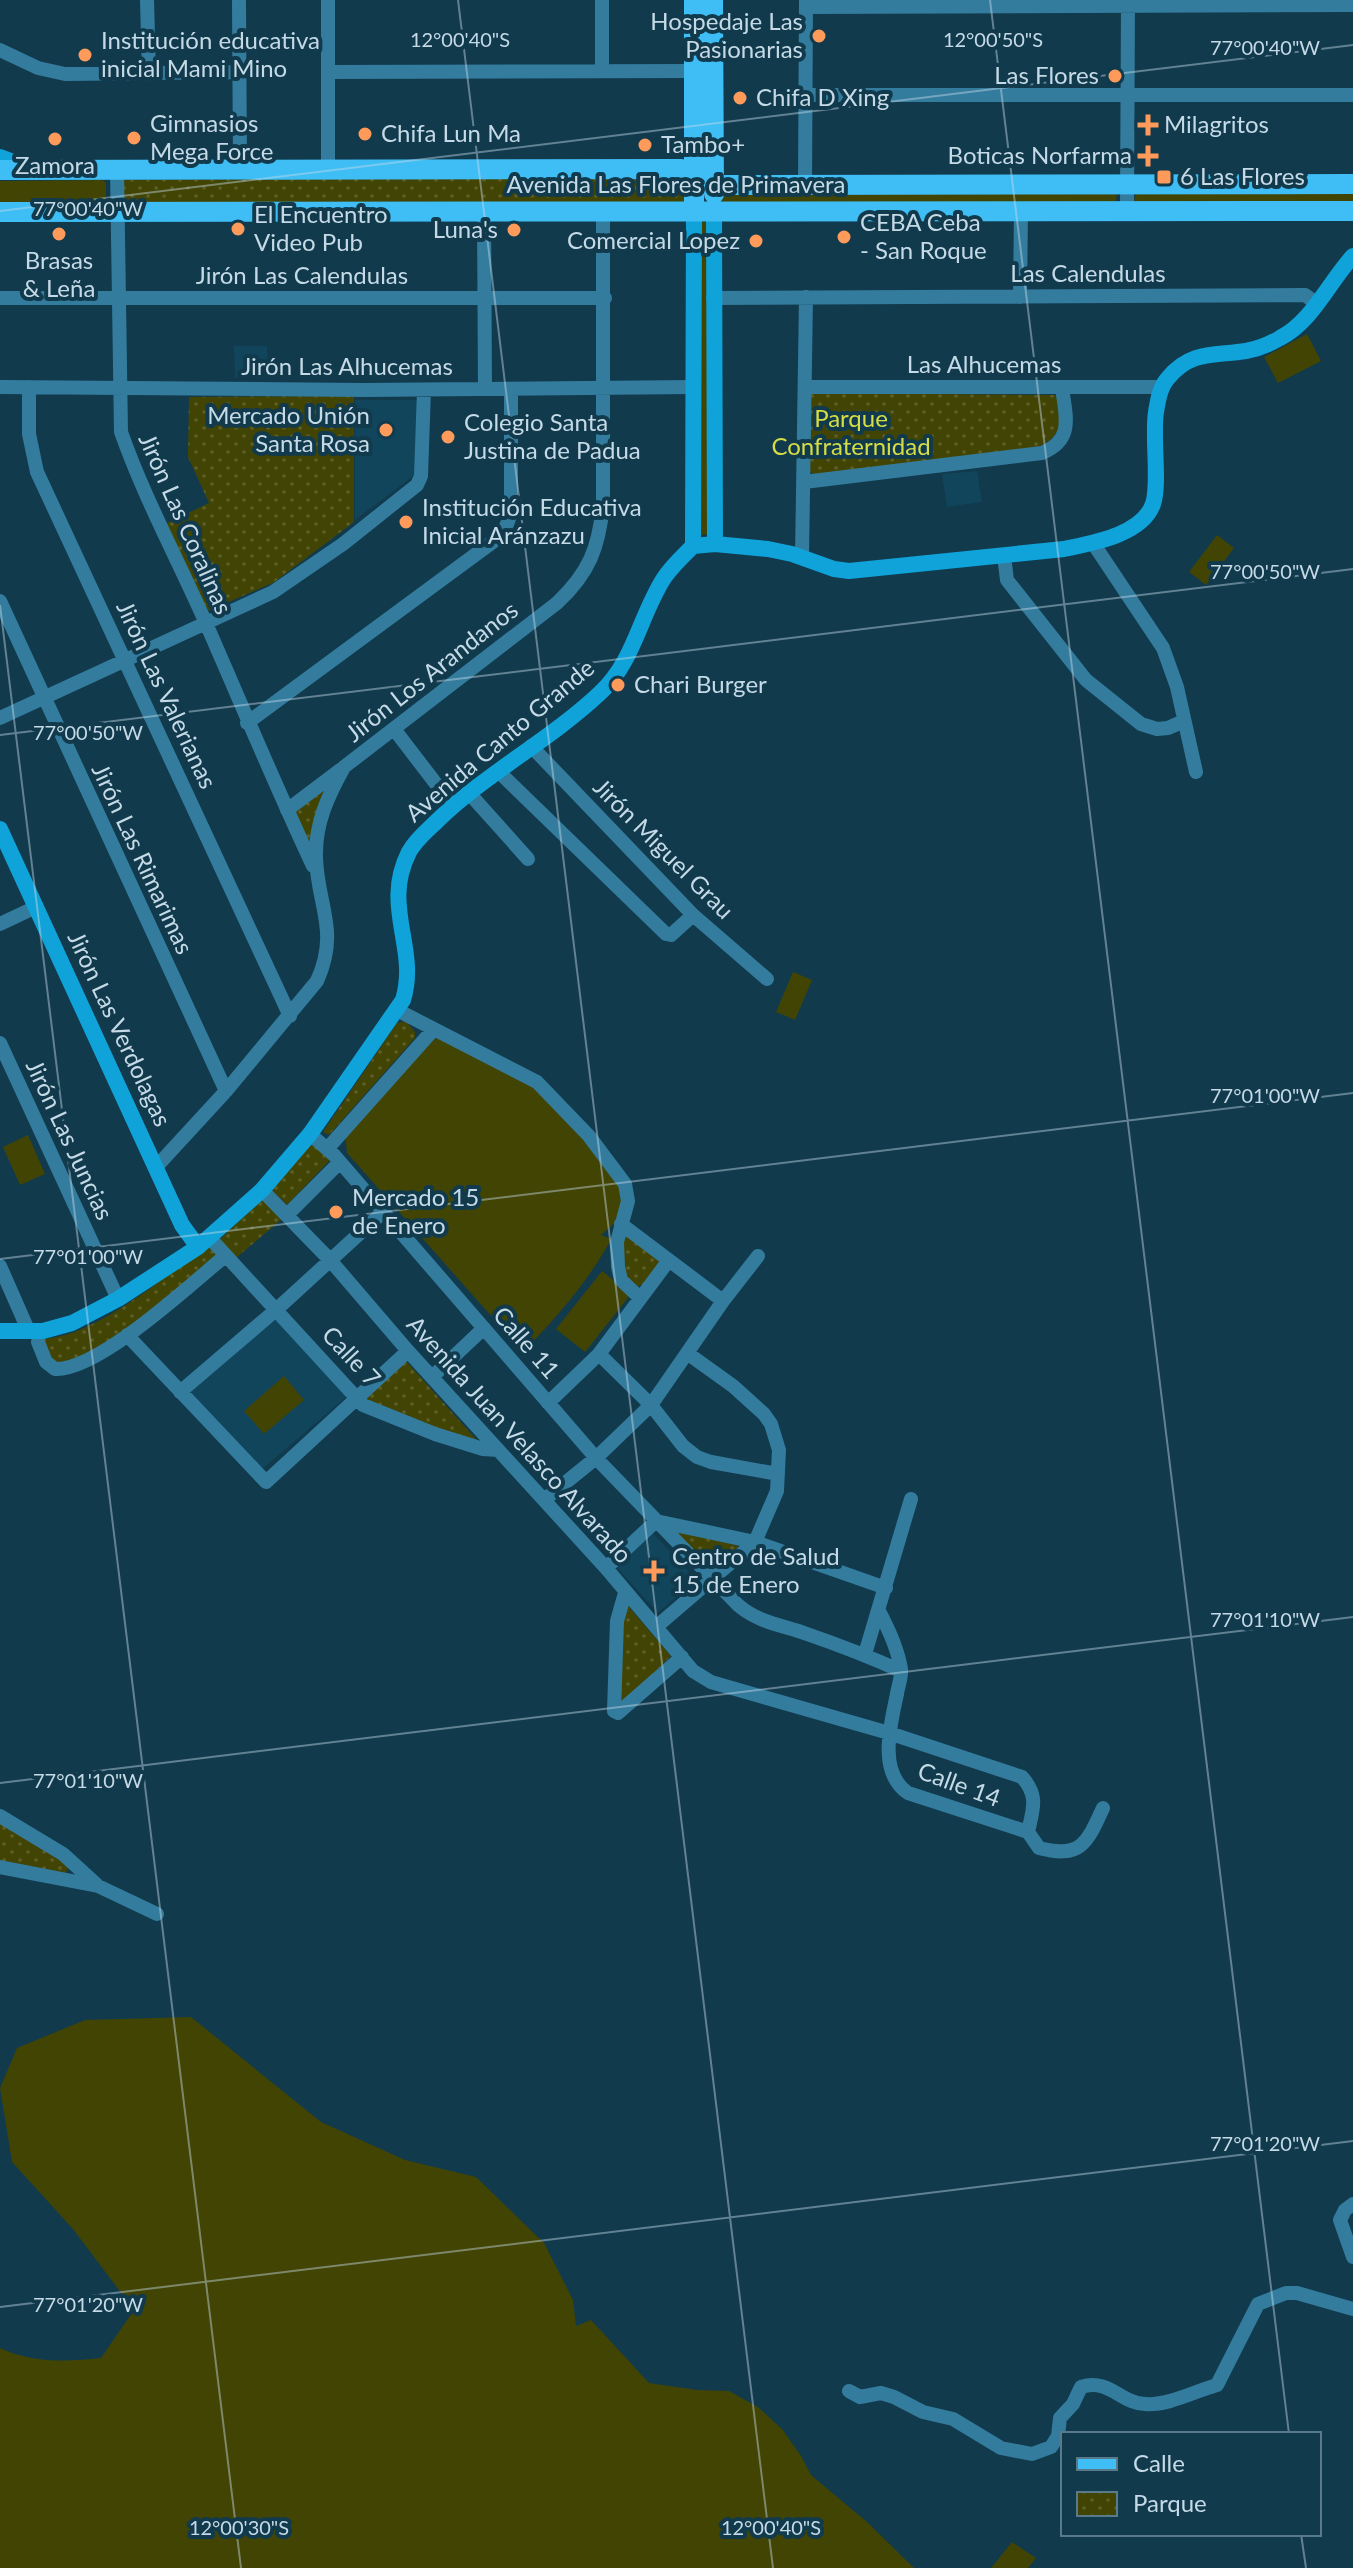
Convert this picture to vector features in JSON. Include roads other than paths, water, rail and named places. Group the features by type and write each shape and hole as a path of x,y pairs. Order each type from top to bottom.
{"main road":[{"path":"694,0 694,175 704,210"},
{"path":"704,210 714,185 713,0"},
{"name":"Avenida Las Flores de Primavera","path":"0,170 681,169 714,185 1353,184"},
{"name":"Avenida Las Flores de Primavera","path":"0,212 1353,211"}],"street":[{"path":"147,0 149,74"},
{"path":"239,0 240,169"},
{"path":"328,0 328,169"},
{"path":"602,0 602,71"},
{"path":"805,184 806,4 1305,2 1353,5"},
{"path":"1127,210 1128,3"},
{"path":"0,50 38,68 65,74 240,72"},
{"path":"328,72 693,71"},
{"path":"805,95 1353,95"},
{"path":"0,157 31,169"},
{"name":"Jirón Las Coralinas","path":"117,170 121,432 247,723 317,873"},
{"path":"704,210 713,298 715,544"},
{"path":"704,210 693,387 693,546 715,544 768,549 849,571 1004,556 1093,543 1130,528 1144,518 1153,504 1154,426 1162,387 1175,370 1199,356 1249,351 1282,338 1295,328 1353,256"},
{"path":"1020,297 1021,210"},
{"path":"484,212 485,388"},
{"name":"Jirón Los Arandanos","path":"157,1166 226,1091 317,981 325,963 327,929 317,873 319,823 344,767 557,603 579,580 596,548 600,530 605,388 603,212"},
{"name":"Las Calendulas","path":"713,298 1305,295 1316,303"},
{"path":"802,557 806,297"},
{"name":"Jirón Las Calendulas","path":"0,298 605,298"},
{"name":"Jirón Las Alhucemas","path":"0,387 424,390 693,387"},
{"name":"Jirón Las Valerianas","path":"29,387 29,434 37,472 290,1016"},
{"name":"Las Alhucemas","path":"806,387 1162,387"},
{"path":"804,482 1042,453 1055,447 1064,435 1062,388"},
{"path":"247,723 498,538 506,528 511,508 511,389"},
{"path":"0,718 273,592 343,544 411,491 421,476 424,390"},
{"path":"1093,543 1163,648 1177,687 1196,772"},
{"name":"Avenida Canto Grande","path":"0,1331 33,1337 118,1299 203,1242 262,1190 310,1134 403,1000 408,977 399,918 398,885 409,852 417,840 453,806 592,700 612,680 623,665 665,577 693,546"},
{"path":"1004,556 1007,580 1086,680 1141,724 1157,729 1184,721"},
{"name":"Jirón Las Rimarimas","path":"0,601 226,1091"},
{"path":"394,729 453,806"},
{"name":"Jirón Miguel Grau","path":"531,746 693,915 767,979"},
{"path":"287,810 344,767"},
{"path":"498,771 666,934 671,935 693,915"},
{"path":"469,793 528,859"},
{"name":"Jirón Las Verdolagas","path":"0,829 182,1225 203,1242"},
{"path":"0,924 36,907"},
{"path":"397,1010 537,1082 558,1101 625,1184 628,1201 617,1242 618,1267 621,1280 639,1297"},
{"path":"327,1149 433,1030"},
{"name":"Jirón Las Juncias","path":"0,1043 118,1299"},
{"name":"Calle 11","path":"310,1134 340,1162 596,1458 749,1615 865,1654 901,1671"},
{"path":"287,1215 340,1162"},
{"name":"Avenida Juan Velasco Alvarado","path":"262,1190 330,1260 408,1351 606,1568 693,1671 711,1682 889,1733 1022,1777 1032,1788 1034,1800 1028,1832"},
{"path":"180,1392 383,1212"},
{"path":"621,1224 723,1301"},
{"name":"Calle 7","path":"203,1242 225,1256 363,1405 435,1434 483,1449 498,1450"},
{"path":"0,1266 49,1365 64,1370 77,1366 127,1335 225,1256"},
{"path":"544,1500 596,1458 651,1405 758,1256"},
{"path":"548,1403 599,1354 669,1260"},
{"path":"432,1377 484,1328"},
{"path":"127,1335 266,1482 408,1351"},
{"path":"656,1627 755,1542 777,1491 779,1450 771,1424 733,1386 687,1353"},
{"path":"599,1354 651,1405 683,1446 697,1457 778,1474"},
{"path":"865,1654 911,1499"},
{"path":"606,1568 656,1521 755,1542 886,1588"},
{"path":"625,1593 617,1621 614,1711 618,1713 682,1657"},
{"path":"879,1611 901,1671"},
{"name":"Calle 14","path":"901,1671 889,1733 889,1753 896,1782 901,1789 1028,1832 1039,1848 1057,1853 1069,1852 1088,1841 1103,1808"},
{"path":"0,1816 63,1854 98,1886"},
{"path":"0,1867 98,1886 157,1914"},
{"path":"1353,2204 1345,2210 1340,2220 1353,2257"},
{"path":"849,2391 860,2397 881,2393 894,2397 923,2412 953,2419 1001,2448 1038,2453 1051,2447 1058,2436 1060,2418 1073,2404 1081,2387 1092,2383 1100,2385 1136,2403 1145,2404 1162,2403 1217,2385 1258,2304 1286,2293 1297,2293 1353,2309"}],"place":[{"name":"Hospedaje Las Pasionarias","path":"819,36"},
{"name":"Institución educativa inicial Mami Mino","path":"85,55"},
{"name":"Las Flores","path":"1115,76"},
{"name":"Chifa D Xing","path":"740,98"},
{"name":"Milagritos","path":"1148,125"},
{"name":"Chifa Lun Ma","path":"365,134"},
{"name":"Gimnasios Mega Force","path":"134,138"},
{"name":"Zamora","path":"55,139"},
{"name":"Tambo+","path":"645,145"},
{"name":"Boticas Norfarma","path":"1148,156"},
{"name":"6 Las Flores","path":"1164,177"},
{"name":"El Encuentro Video Pub","path":"238,229"},
{"name":"Luna's","path":"514,230"},
{"name":"Brasas & Leña","path":"59,234"},
{"name":"CEBA Ceba - San Roque","path":"844,237"},
{"name":"Comercial Lopez","path":"756,241"},
{"name":"Mercado Unión Santa Rosa","path":"386,430"},
{"name":"Colegio Santa Justina de Padua","path":"448,437"},
{"name":"Institución Educativa Inicial Aránzazu","path":"406,522"},
{"name":"Chari Burger","path":"618,685"},
{"name":"Mercado 15 de Enero","path":"336,1212"},
{"name":"Centro de Salud 15 de Enero","path":"654,1571"}],"park label":[{"name":"Parque Confraternidad","path":"851,433"}]}
